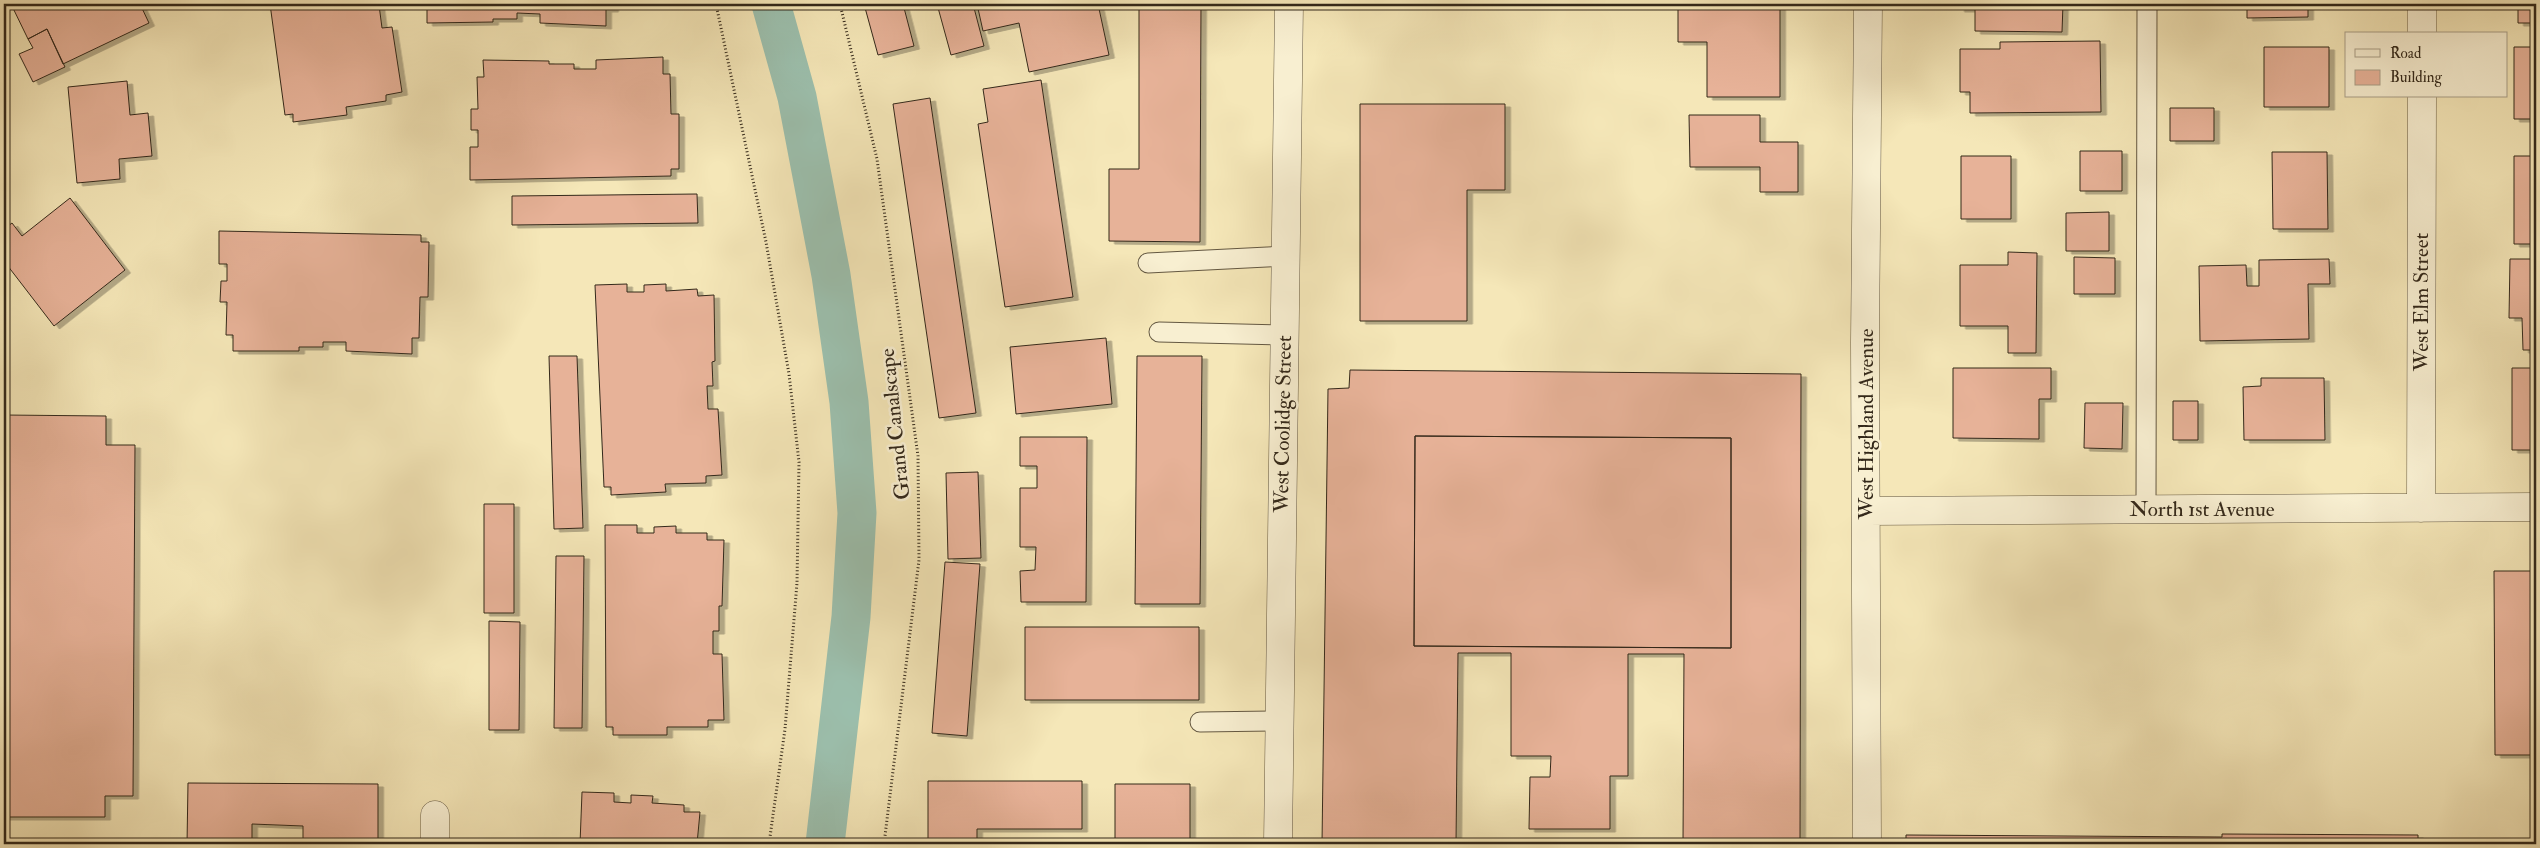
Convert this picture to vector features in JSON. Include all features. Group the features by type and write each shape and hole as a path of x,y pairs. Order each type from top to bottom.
{"street":[{"name":"West Coolidge Street","path":"1278,844 1289,4"},
{"name":"West Highland Avenue","path":"1867,844 1865,334 1868,4"},
{"path":"2422,4 2422,32"},
{"name":"West Elm Street","path":"2421,508 2422,98"},
{"name":"North 1st Avenue","path":"1867,511 2536,507"},
{"path":"435,815 435,844"}],"lane":[{"path":"2146,509 2147,4"},
{"path":"1148,263 1286,256"},
{"path":"1159,332 1284,335"},
{"path":"1200,722 1280,721"}],"path":[{"path":"716,4 766,242 789,374 799,462 794,612 785,729 769,844"},
{"name":"Grand Canalscape","path":"840,4 877,159 918,456 919,560 884,844"}],"building":[{"path":"11,4 140,4 149,23 63,64 47,29 28,39"},
{"path":"270,4 385,4 379,5 382,28 392,27 402,92 386,95 386,101 346,107 347,115 293,122 293,114 285,115"},
{"path":"421,4 613,4 613,9 606,9 606,26 540,23 540,14 517,13 517,19 493,19 493,22 427,23 427,6 421,6"},
{"path":"864,4 903,4 914,46 878,55"},
{"path":"937,4 973,4 984,46 951,55"},
{"path":"977,4 1098,4 1109,55 1029,72 1019,23 983,31"},
{"path":"1139,4 1201,4 1200,242 1109,241 1109,169 1139,169"},
{"path":"1959,4 2063,4 2062,32 1975,31 1975,9 1959,9"},
{"path":"2247,4 2308,4 2308,17 2247,18"},
{"path":"2518,4 2536,4 2536,23 2518,23"},
{"path":"1678,5 1780,5 1780,97 1707,97 1707,42 1678,42"},
{"path":"47,29 65,67 33,82 19,54 33,48 28,39"},
{"path":"2100,41 2101,112 1970,113 1970,92 1960,92 1960,49 2000,49 2000,42"},
{"path":"2264,47 2329,47 2329,107 2264,107"},
{"path":"2514,47 2536,47 2536,119 2514,119"},
{"path":"663,57 663,74 670,74 671,114 679,114 679,169 671,169 671,176 470,180 470,147 478,147 478,130 471,130 471,109 478,109 477,77 484,77 483,60 549,61 549,64 574,64 574,69 596,69 596,60"},
{"path":"1041,80 1073,297 1005,307 978,124 988,122 983,89"},
{"path":"127,81 130,115 148,113 152,156 119,159 120,179 77,183 68,87"},
{"path":"930,98 976,413 939,418 893,104"},
{"path":"1360,104 1505,104 1505,190 1467,190 1467,321 1360,321"},
{"path":"2170,108 2214,108 2214,141 2170,141"},
{"path":"1689,115 1760,115 1760,142 1798,142 1798,192 1760,192 1760,167 1690,167"},
{"path":"2080,151 2122,151 2122,191 2080,191"},
{"path":"2272,152 2327,152 2328,229 2273,229"},
{"path":"1961,156 2011,156 2011,219 1961,219"},
{"path":"2514,156 2536,156 2536,244 2514,244"},
{"path":"697,194 698,223 512,225 512,196"},
{"path":"70,198 125,270 54,326 4,261 4,229 12,223 22,236"},
{"path":"2109,212 2109,251 2066,251 2066,213"},
{"path":"219,231 421,235 421,242 429,242 428,297 420,297 419,338 412,338 412,354 346,351 346,342 323,342 323,347 299,347 299,351 233,351 233,335 226,335 227,302 220,302 221,281 227,281 227,264 219,264"},
{"path":"2008,252 2037,253 2036,353 2008,353 2008,326 1960,326 1960,265 2008,265"},
{"path":"2074,257 2115,258 2115,294 2074,294"},
{"path":"2329,259 2330,284 2308,284 2309,339 2200,341 2199,266 2246,265 2247,286 2259,286 2259,260"},
{"path":"2510,259 2536,259 2536,350 2523,350 2522,318 2509,318"},
{"path":"627,284 627,292 644,292 644,285 666,284 666,291 697,289 698,296 714,295 715,361 712,362 713,386 707,386 708,409 718,409 722,475 706,476 706,483 665,484 666,492 611,495 611,487 604,487 595,285"},
{"path":"1106,338 1112,404 1016,414 1010,347"},
{"path":"549,356 577,356 583,528 554,529"},
{"path":"1137,356 1202,356 1200,604 1135,604"},
{"path":"1953,368 2051,368 2051,399 2039,399 2039,439 1953,438"},
{"path":"2512,368 2536,368 2536,450 2512,450"},
{"path":"1350,370 1801,374 1800,844 1683,844 1684,654 1628,654 1628,776 1610,776 1610,829 1529,829 1530,777 1550,777 1551,756 1511,756 1511,653 1458,653 1456,844 1322,844 1328,389 1349,388","holes":["1415,436 1731,438 1731,648 1414,646"]},
{"path":"2261,378 2324,378 2325,440 2244,440 2243,387 2261,386"},
{"path":"2173,401 2198,401 2198,440 2173,440"},
{"path":"2085,403 2123,403 2122,449 2084,448"},
{"path":"4,415 106,416 106,445 135,445 133,796 105,796 105,817 4,817"},
{"path":"1415,436 1731,438 1731,648 1414,646"},
{"path":"1020,437 1087,437 1086,602 1021,602 1020,571 1035,570 1036,547 1020,547 1020,488 1037,488 1037,466 1020,466"},
{"path":"978,472 981,558 948,559 946,473"},
{"path":"484,504 514,504 514,613 484,613"},
{"path":"605,525 637,525 637,533 654,533 654,527 676,526 676,533 707,533 707,540 724,540 722,606 719,606 719,631 713,631 713,654 722,654 724,720 708,720 708,727 667,727 667,735 613,735 613,727 606,727"},
{"path":"556,556 584,556 582,728 554,728"},
{"path":"945,562 980,564 967,736 932,733"},
{"path":"2494,571 2536,571 2536,755 2495,755"},
{"path":"489,621 520,622 519,730 489,730"},
{"path":"1025,627 1199,627 1199,700 1025,700"},
{"path":"928,781 1082,781 1082,829 977,829 977,844 928,844"},
{"path":"188,783 378,784 378,844 303,844 303,826 252,824 252,844 187,844"},
{"path":"1115,784 1190,784 1190,844 1115,844"},
{"path":"582,792 614,793 614,802 631,803 631,795 653,796 652,803 684,805 684,812 700,812 697,844 580,844"},
{"path":"2222,834 2418,835 2418,844 1906,844 1906,835 2222,837"}],"waterway":[{"path":"771,4 797,97 831,275 849,402 857,513 851,617 825,844"}]}
